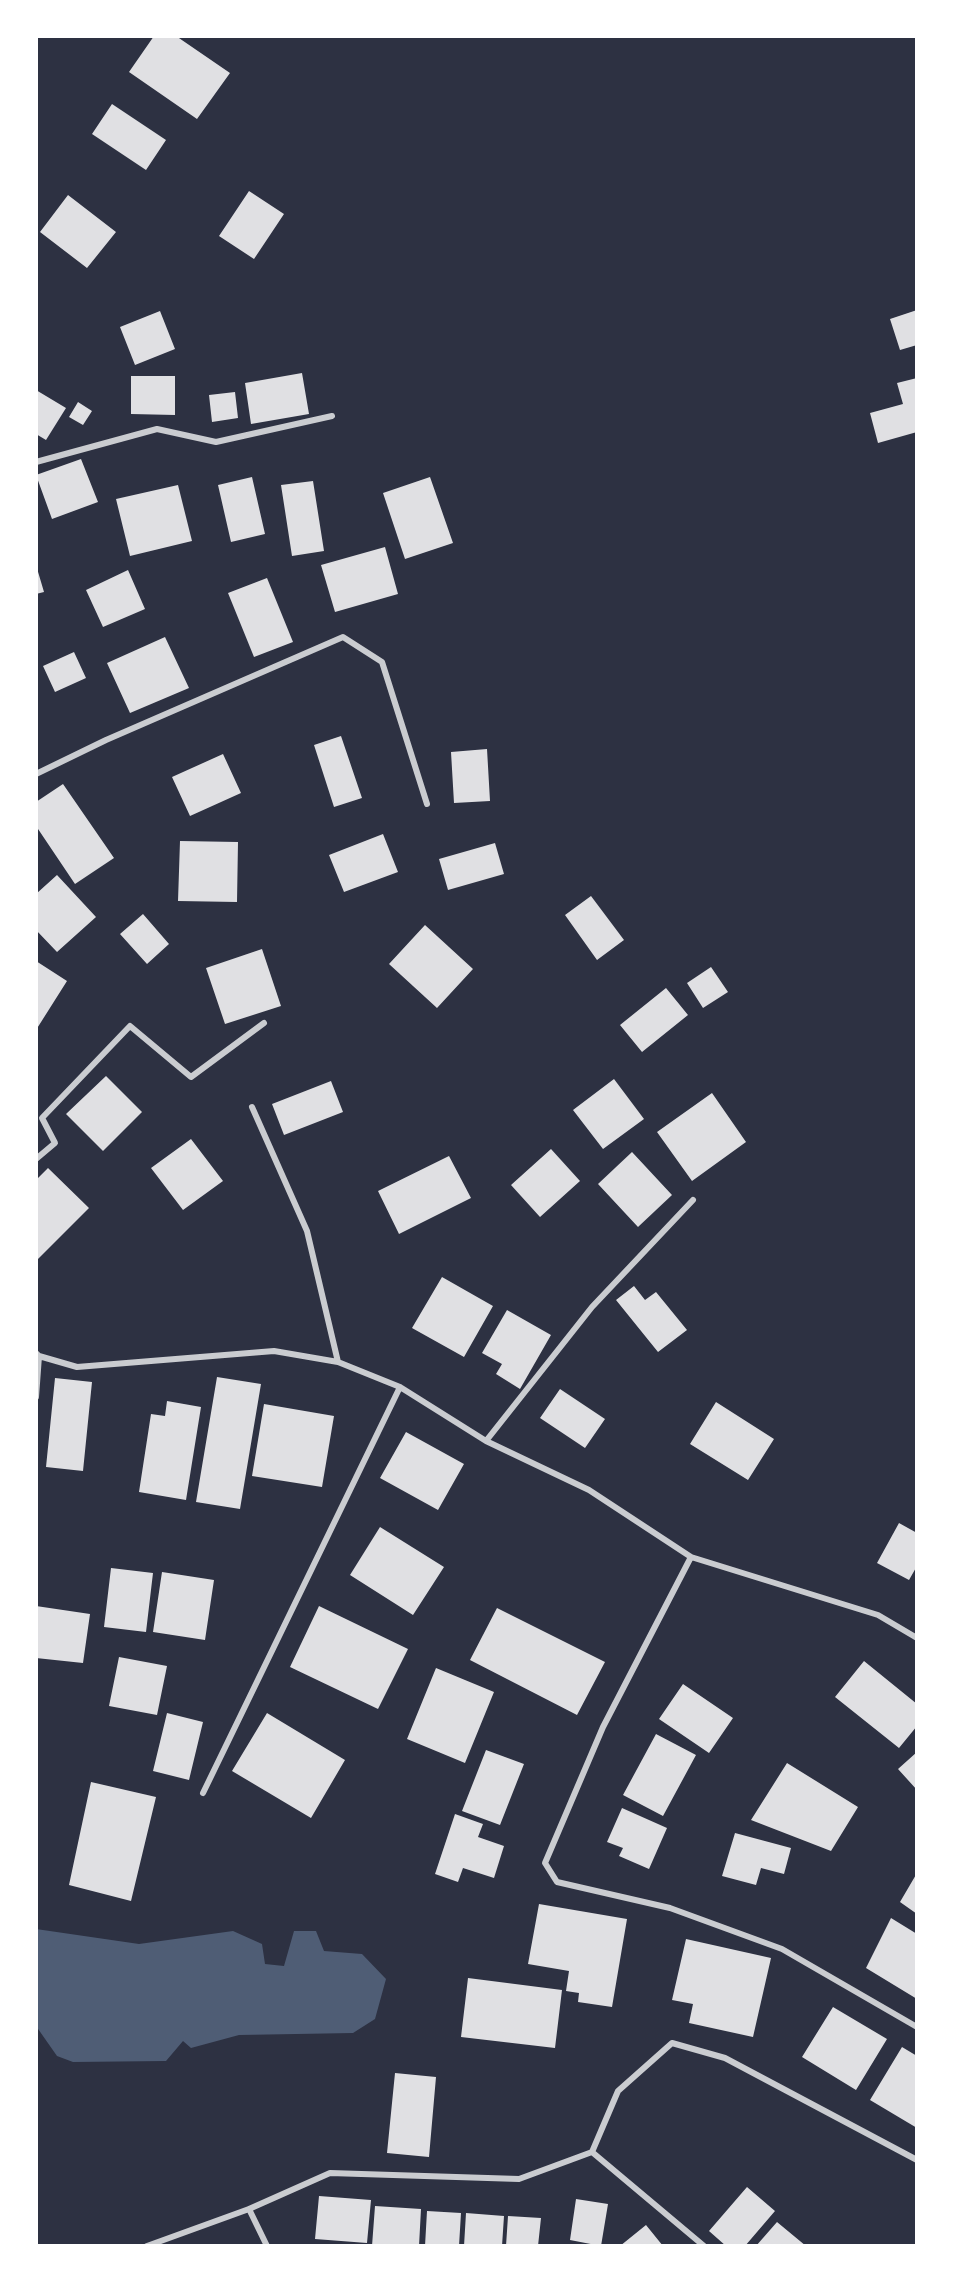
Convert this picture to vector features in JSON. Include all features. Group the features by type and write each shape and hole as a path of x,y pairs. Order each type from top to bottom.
{"street":[{"path":"36,462 157,429 216,442 332,416"},
{"path":"36,774 106,740 343,637 382,662 427,804"},
{"path":"36,1159 55,1143 42,1118 130,1026 191,1077 264,1023"},
{"path":"252,1107 307,1231 338,1362"},
{"path":"486,1441 592,1307 693,1200"},
{"path":"36,1396 38,1354 77,1367 274,1351 338,1362 400,1387 486,1441 589,1490 691,1557 878,1615 917,1638"},
{"path":"203,1792 400,1387"},
{"path":"691,1557 603,1727 545,1863 557,1882 670,1908 782,1950 917,2027"},
{"path":"147,2246 249,2209 330,2173 519,2179 592,2152 618,2091 672,2043 725,2058 917,2160"},
{"path":"592,2152 704,2246"},
{"path":"249,2209 267,2246"}],"water":[{"path":"36,1929 139,1944 233,1931 262,1944 265,1964 284,1966 294,1931 316,1931 324,1951 362,1954 386,1979 375,2019 353,2033 239,2035 191,2048 183,2041 166,2061 73,2062 57,2056 36,2026"}],"building":[{"path":"154,36 176,36 230,73 197,119 129,72"},
{"path":"112,104 166,140 146,170 92,134"},
{"path":"249,191 284,214 254,259 219,236"},
{"path":"68,195 116,232 87,268 40,232"},
{"path":"917,310 917,345 900,350 890,319"},
{"path":"160,311 175,349 135,365 120,327"},
{"path":"302,373 309,414 251,424 245,383"},
{"path":"131,376 175,376 175,415 131,414"},
{"path":"917,378 917,432 878,443 870,413 903,404 897,383"},
{"path":"36,390 66,408 46,440 36,434"},
{"path":"235,392 238,418 212,422 209,395"},
{"path":"78,402 92,411 83,425 69,417"},
{"path":"81,459 98,502 52,519 36,475"},
{"path":"252,477 265,534 231,542 218,485"},
{"path":"430,477 453,543 405,559 383,493"},
{"path":"313,481 324,551 292,556 281,485"},
{"path":"178,485 192,541 130,556 116,499"},
{"path":"385,547 398,594 335,612 321,565"},
{"path":"36,565 44,592 36,594"},
{"path":"128,570 145,609 103,627 86,590"},
{"path":"267,578 293,642 254,657 228,593"},
{"path":"165,637 189,688 130,713 107,663"},
{"path":"74,652 86,678 55,692 43,666"},
{"path":"341,736 362,798 334,807 314,745"},
{"path":"487,749 490,801 454,803 451,752"},
{"path":"223,754 241,793 190,816 172,777"},
{"path":"63,784 114,858 75,884 36,826 36,802"},
{"path":"383,834 398,872 344,892 329,855"},
{"path":"180,841 238,842 237,902 178,901"},
{"path":"495,843 504,874 448,890 439,859"},
{"path":"57,875 96,917 57,952 36,930 36,894"},
{"path":"591,896 624,940 597,960 565,915"},
{"path":"143,914 169,944 147,964 120,934"},
{"path":"425,925 473,969 437,1008 389,964"},
{"path":"262,949 281,1006 225,1024 206,968"},
{"path":"36,961 67,981 36,1030"},
{"path":"711,967 728,992 703,1008 687,983"},
{"path":"666,988 688,1015 642,1052 620,1025"},
{"path":"106,1076 142,1112 103,1151 66,1114"},
{"path":"614,1079 644,1119 603,1149 573,1110"},
{"path":"331,1081 343,1112 284,1135 272,1104"},
{"path":"712,1093 746,1142 692,1181 657,1132"},
{"path":"191,1139 223,1181 183,1210 151,1168"},
{"path":"551,1149 580,1181 540,1217 511,1185"},
{"path":"632,1152 672,1195 638,1227 598,1184"},
{"path":"449,1156 471,1198 399,1234 378,1191"},
{"path":"48,1168 89,1208 36,1261 36,1180"},
{"path":"442,1277 493,1306 464,1357 412,1328"},
{"path":"634,1286 645,1300 656,1292 687,1330 658,1352 616,1300"},
{"path":"507,1310 551,1335 520,1389 496,1374 502,1364 482,1353"},
{"path":"217,1377 261,1384 240,1509 196,1502"},
{"path":"55,1378 92,1382 83,1471 46,1467"},
{"path":"560,1389 605,1419 585,1448 540,1418"},
{"path":"167,1401 201,1407 186,1500 139,1492 151,1414 165,1416"},
{"path":"716,1402 774,1439 748,1480 690,1444"},
{"path":"264,1404 334,1416 322,1487 252,1476"},
{"path":"406,1432 464,1464 438,1510 380,1478"},
{"path":"899,1523 917,1533 917,1566 909,1580 877,1563"},
{"path":"380,1527 444,1567 413,1615 350,1575"},
{"path":"111,1568 153,1573 146,1632 104,1627"},
{"path":"162,1572 214,1580 205,1640 153,1632"},
{"path":"36,1606 90,1614 83,1663 36,1658"},
{"path":"319,1606 408,1649 378,1709 290,1667"},
{"path":"497,1608 605,1662 577,1715 470,1660"},
{"path":"119,1657 167,1666 157,1715 109,1706"},
{"path":"864,1661 917,1704 917,1726 899,1748 835,1697"},
{"path":"436,1668 494,1692 465,1763 407,1739"},
{"path":"683,1684 733,1718 709,1753 659,1719"},
{"path":"167,1713 203,1722 189,1780 153,1771"},
{"path":"267,1713 345,1760 311,1818 232,1771"},
{"path":"656,1734 696,1755 663,1816 623,1795"},
{"path":"486,1750 524,1764 500,1825 462,1811"},
{"path":"917,1752 917,1790 898,1769"},
{"path":"787,1763 858,1807 831,1851 751,1820"},
{"path":"91,1782 156,1797 131,1901 69,1885"},
{"path":"622,1808 667,1828 649,1869 619,1856 623,1848 607,1842"},
{"path":"455,1814 483,1824 478,1837 504,1846 494,1878 463,1868 458,1882 435,1874"},
{"path":"735,1833 791,1848 784,1874 761,1868 756,1885 722,1876"},
{"path":"917,1873 917,1914 900,1902"},
{"path":"539,1904 627,1919 612,2007 578,2002 579,1993 566,1991 569,1971 528,1964"},
{"path":"891,1918 917,1934 917,1999 866,1968"},
{"path":"686,1939 771,1958 753,2037 689,2023 693,2004 672,2000"},
{"path":"468,1978 562,1990 555,2048 461,2037"},
{"path":"833,2007 887,2039 856,2090 802,2057"},
{"path":"902,2047 917,2056 917,2128 870,2100"},
{"path":"395,2073 436,2077 429,2157 387,2153"},
{"path":"747,2187 775,2211 745,2246 726,2246 709,2231"},
{"path":"319,2196 371,2200 367,2243 315,2239"},
{"path":"576,2199 608,2204 601,2246 570,2240"},
{"path":"375,2206 421,2209 419,2246 372,2246"},
{"path":"427,2211 461,2213 459,2246 425,2246"},
{"path":"466,2213 504,2216 502,2246 464,2246"},
{"path":"508,2216 541,2218 538,2246 506,2246"},
{"path":"777,2222 806,2246 756,2246"},
{"path":"646,2225 663,2246 620,2246"}]}
